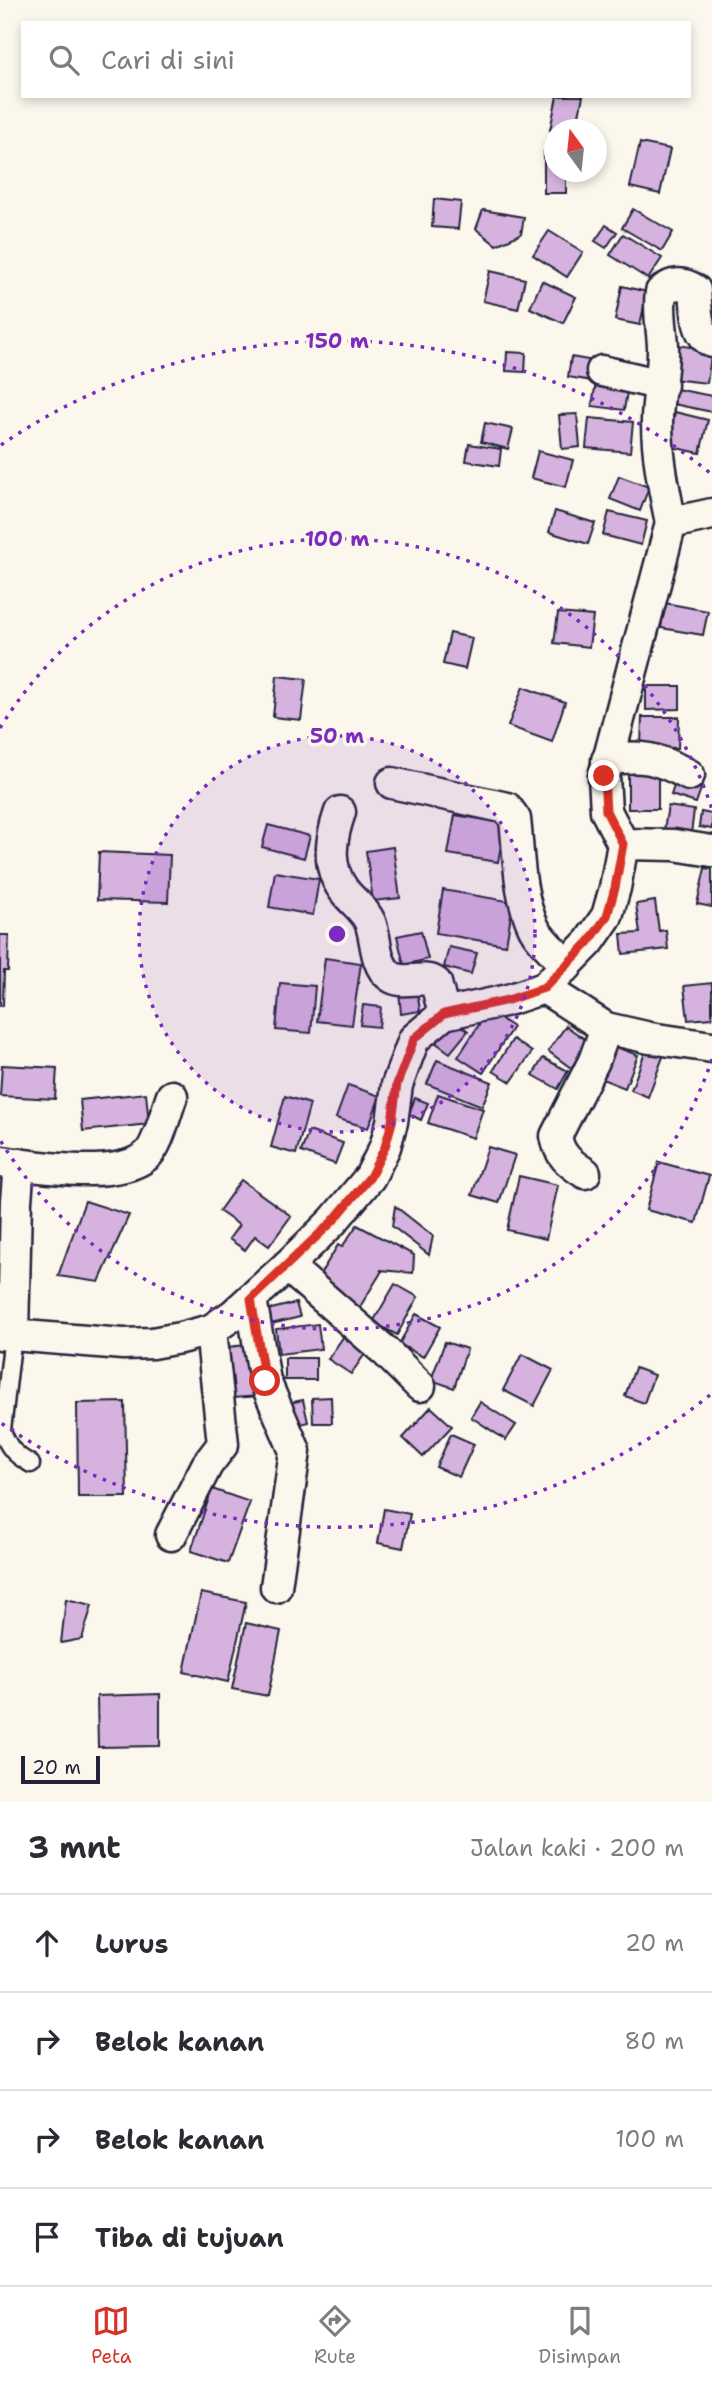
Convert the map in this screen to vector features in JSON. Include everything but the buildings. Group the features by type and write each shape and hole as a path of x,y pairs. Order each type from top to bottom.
{"street":[{"path":"172,1096 153,1148 147,1156 137,1161 106,1170 57,1169 10,1163 16,1201 6,1334 123,1344 152,1343 211,1330 288,1266 333,1221 370,1177 385,1147 392,1122 397,1084 414,1039 444,1014 508,1000 544,988 589,942 607,916 623,844 606,811 604,776 607,760 671,523 658,455 657,418 662,385 663,346 661,292 677,283 688,285 695,290 701,331 706,339 712,342"},
{"path":"602,370 662,385"},
{"path":"671,523 712,514"},
{"path":"607,760 634,756 658,760 689,775"},
{"path":"392,783 507,808 511,812 515,819 521,877 530,916 544,942 567,966"},
{"path":"340,812 331,849 333,867 343,890 369,920 381,964 395,980 427,979 436,984 444,1014"},
{"path":"623,844 674,845 712,851"},
{"path":"544,988 606,1028 712,1047"},
{"path":"584,1173 561,1154 556,1136 570,1104 589,1072 606,1028"},
{"path":"288,1266 385,1351 420,1386"},
{"path":"251,1299 265,1381 295,1451 276,1587"},
{"path":"172,1535 207,1465 223,1444 211,1330"}],"lane":[{"path":"6,1334 2,1430 15,1455 31,1464"}],"route":[{"path":"265,1381 251,1299 333,1221 370,1177 385,1147 392,1122 397,1084 414,1039 444,1014 508,1000 544,988 589,942 607,916 623,844 606,811 604,776"}]}
